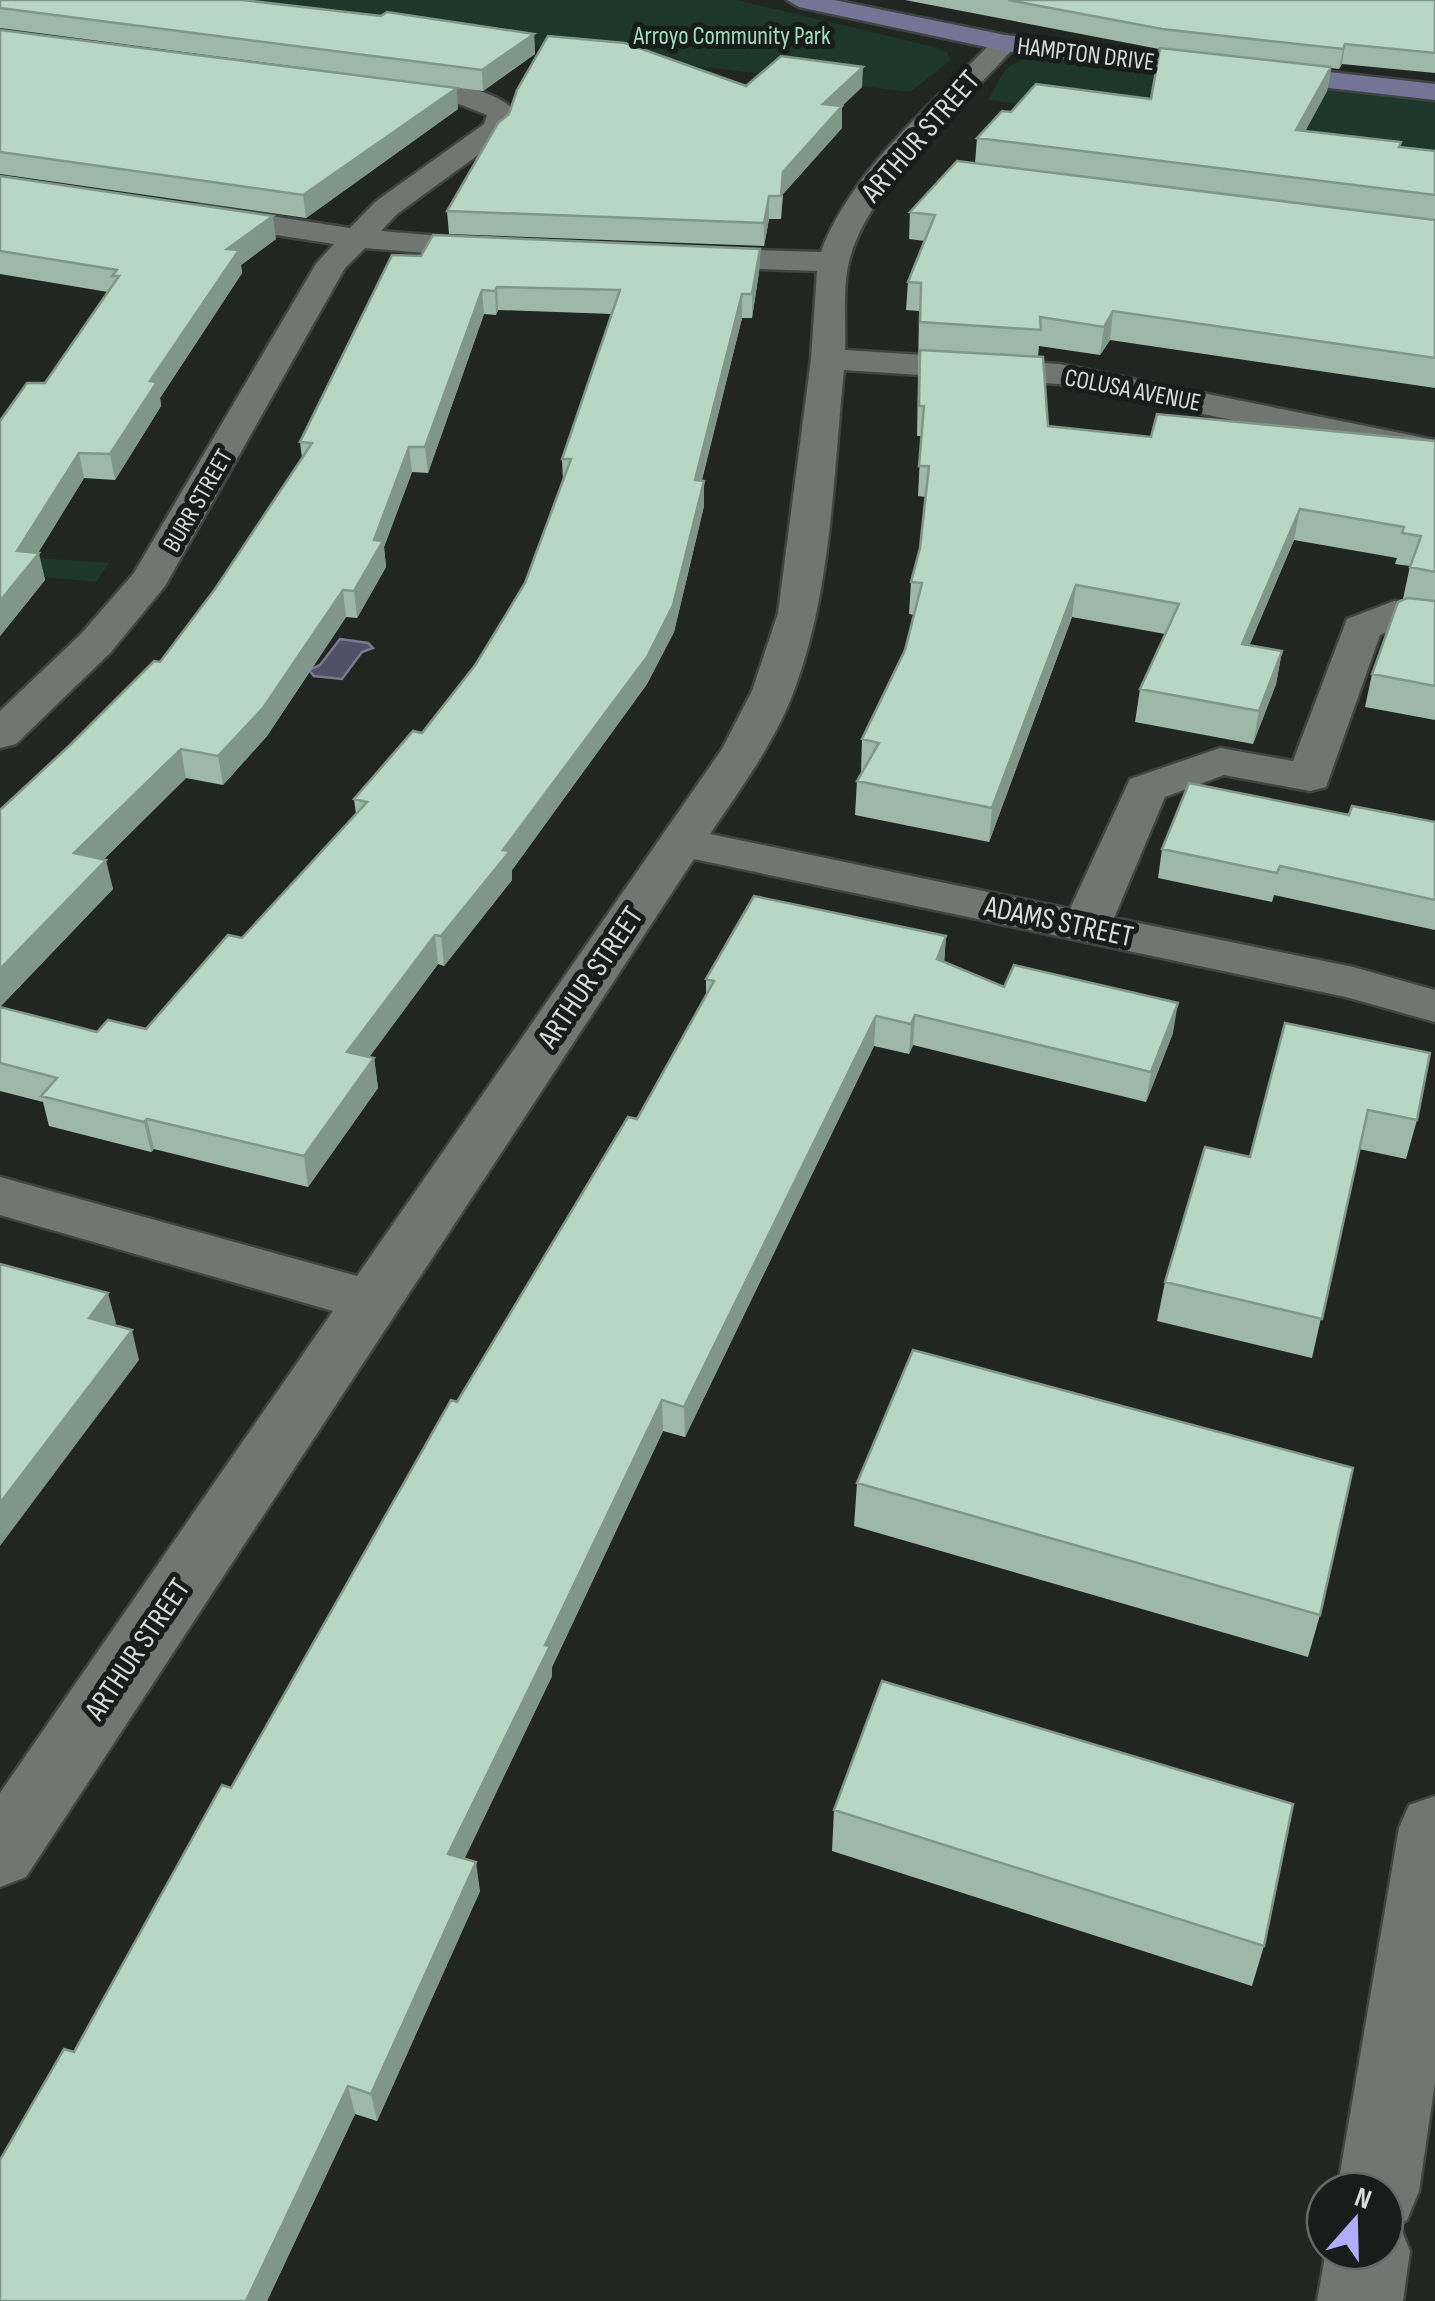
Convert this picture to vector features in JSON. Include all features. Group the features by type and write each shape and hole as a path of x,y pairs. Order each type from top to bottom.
{"street":[{"name":"HAMPTON DRIVE","path":"799,0 1005,43 1435,92"},
{"name":"ARTHUR STREET","path":"0,1854 744,748 788,652 798,614 828,359 833,262 858,206 890,166 1005,43"},
{"name":"BURR STREET","path":"0,735 96,643 151,578 332,264 386,208 497,128 502,120 501,112 473,99 366,84"},
{"path":"890,166 928,170"},
{"path":"160,208 357,238 537,252"},
{"path":"654,256 833,262"},
{"name":"COLUSA AVENUE","path":"828,359 988,366 1059,374 1435,451"},
{"path":"1086,927 1146,789 1220,761 1310,777 1362,628 1394,614 1435,620"},
{"name":"ADAMS STREET","path":"681,842 1353,983 1435,1006"},
{"path":"0,1196 371,1301"},
{"path":"1381,2171 1435,1828"},
{"path":"1360,2301 1365,2271"}],"green space":[{"name":"Arroyo Community Park","path":"156,0 737,0 931,46 947,52 951,60 910,92"},
{"path":"1045,57 1435,100 1435,155 988,100 1009,67 1022,60"},
{"path":"0,555 109,563 96,582 0,573"}],"water":[{"path":"340,639 368,643 373,648 362,652 342,679 314,676 309,670 320,665"}],"building":[{"path":"0,0 242,0 381,16 387,12 534,34 482,70 0,8"},
{"path":"1008,0 1435,0 1435,53 1345,44 1343,49 1162,29"},
{"path":"0,30 457,88 303,195 0,152"},
{"path":"548,36 625,43 746,86 781,56 863,67 823,104 842,106 783,172 781,196 769,196 764,223 447,211 498,123 509,114 517,90"},
{"path":"1160,48 1331,67 1296,130 1401,142 1399,147 1435,151 1435,195 977,138 1002,111 1011,112 1036,84 1151,99"},
{"path":"957,161 1435,220 1435,358 1113,311 1104,327 1040,317 1041,330 920,322 921,283 908,282 935,215 910,212"},
{"path":"0,176 273,216 227,249 239,250 150,381 157,382 110,454 79,453 17,551 39,553 0,601 0,421 27,383 45,383 119,276 112,276 117,270 0,251"},
{"path":"433,235 760,249 752,294 742,294 695,480 704,481 673,605 647,657 503,850 510,851 441,936 435,935 347,1052 374,1058 304,1156 41,1096 57,1078 0,1063 0,1007 97,1032 108,1020 146,1029 228,935 242,938 367,802 354,799 413,731 422,733 476,664 525,583 571,459 562,459 620,290 482,290 425,447 409,447 374,540 383,541 354,591 343,590 263,708 218,756 181,749 74,853 106,860 0,969 0,810 154,661 160,662 215,589 312,443 300,442 392,255 421,256"},
{"path":"920,350 1043,357 1048,426 1151,437 1157,414 1435,441 1435,572 1410,567 1421,536 1402,533 1404,527 1300,509 1242,644 1282,651 1259,711 1140,689 1179,604 1076,585 992,808 857,781 879,743 862,739 905,650 922,583 911,582 920,548 929,466 919,466 924,406 919,406"},
{"path":"1407,598 1435,601 1435,686 1372,674 1398,602"},
{"path":"1189,783 1349,815 1352,806 1435,822 1435,900 1280,866 1277,873 1162,849"},
{"path":"754,896 946,936 937,959 1004,987 1014,965 1178,1003 1151,1072 915,1015 911,1024 876,1016 684,1407 662,1400 545,1645 550,1646 448,1854 476,1862 371,2094 348,2086 246,2301 0,2301 0,2160 64,2049 74,2052 222,1785 231,1788 451,1400 457,1402 628,1117 637,1119 714,981 706,979"},
{"path":"1285,1023 1430,1053 1417,1120 1368,1110 1322,1319 1165,1282 1205,1147 1250,1157"},
{"path":"0,1264 108,1293 89,1318 132,1330 0,1503"},
{"path":"913,1350 1353,1468 1320,1615 857,1483"},
{"path":"882,1681 1293,1804 1264,1946 834,1810"}]}
